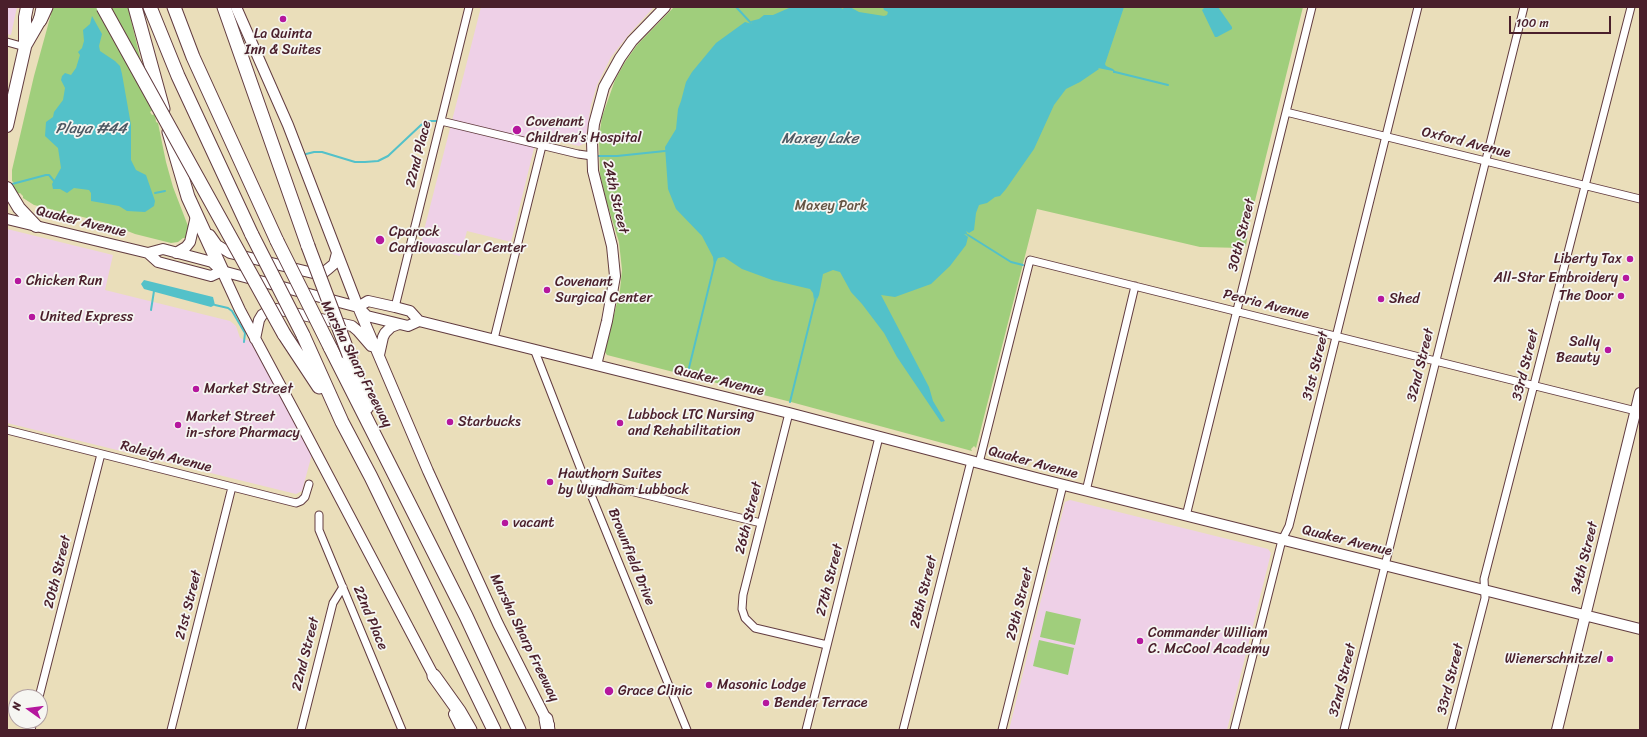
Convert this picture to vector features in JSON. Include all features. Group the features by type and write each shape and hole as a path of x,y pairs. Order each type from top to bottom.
{"highway":[{"path":"40,20 44,7"},
{"path":"103,7 284,334 342,422"},
{"path":"135,7 182,176 196,216 222,271"},
{"path":"150,7 178,76 252,235 303,335 342,422 371,477 494,730"},
{"name":"Marsha Sharp Freeway","path":"174,7 193,57 277,241 466,616 519,730"},
{"path":"224,7 308,246 385,456"},
{"path":"434,676 459,711 470,730"}],"main road":[{"path":"7,126 25,47 25,17 27,7"},
{"name":"Marsha Sharp Freeway","path":"236,7 288,125 358,307 454,529 498,624 549,726"},
{"name":"24th Street","path":"596,365 607,321 615,276 612,246 597,190 592,156 594,124 599,104 611,72 632,41 665,7"},
{"path":"25,47 40,20"},
{"path":"7,188 19,208 36,226"},
{"path":"176,253 186,247 190,242 196,216"},
{"path":"196,216 217,245 230,253 313,273 323,273 328,269 334,264 337,253"},
{"name":"Quaker Avenue","path":"7,219 148,253 158,262 211,276 222,271"},
{"name":"Quaker Avenue","path":"148,253 163,249 212,262 222,271 358,307 367,316 408,326 419,321"},
{"path":"222,271 255,339 462,730"},
{"name":"Quaker Avenue","path":"358,307 368,301 395,307 410,312 419,321 789,413 1086,491 1640,629"},
{"path":"255,339 259,320 268,311 276,309 352,326 379,356"},
{"path":"379,356 385,333 391,327 399,324"},
{"name":"34th Street","path":"1557,730 1640,393"}],"street":[{"name":"22nd Place","path":"395,307 469,7"},
{"name":"30th Street","path":"1186,516 1312,7"},
{"name":"31st Street","path":"1234,730 1282,540 1289,526 1418,7"},
{"name":"32nd Street","path":"1344,730 1524,7"},
{"name":"33rd Street","path":"1452,730 1485,598 1484,579 1631,7"},
{"path":"7,42 25,47"},
{"name":"Oxford Avenue","path":"1286,112 1640,200"},
{"path":"441,121 542,146 592,156"},
{"path":"494,339 542,146"},
{"name":"Peoria Avenue","path":"1030,260 1636,411"},
{"name":"28th Street","path":"903,730 1030,260"},
{"path":"1086,491 1135,286"},
{"name":"Brownfield Drive","path":"534,349 584,480 687,730"},
{"name":"26th Street","path":"789,413 742,603 743,614 748,623 753,627 827,645"},
{"name":"Raleigh Avenue","path":"7,430 296,503 305,497 309,484"},
{"name":"27th Street","path":"806,730 879,436"},
{"name":"20th Street","path":"42,689 101,454"},
{"path":"584,480 761,523"},
{"name":"29th Street","path":"1002,730 1063,485"},
{"name":"21st Street","path":"171,730 232,487"},
{"name":"22nd Place","path":"319,515 319,530 402,730"},
{"name":"22nd Street","path":"301,730 333,603 343,587"}],"shaded area":[{"path":"7,7 17,7 11,35 7,34"},
{"name":"Covenant Children’s Hospital","path":"481,7 654,7 630,33 611,57 597,85 591,105 585,143 579,146 537,136 511,242 467,231 460,256 420,246"},
{"path":"7,229 113,255 105,290 230,321 236,326 240,338 251,341 312,454 302,491 296,494 7,423"},
{"name":"Commander William C. McCool Academy","path":"1070,500 1268,549 1271,553 1227,730 1009,730 1065,502"}],"green space":[{"path":"53,7 128,7 153,110 150,112 152,115 155,114 156,122 158,123 173,187 188,226 187,238 171,243 135,234 107,223 34,205 23,198 20,193 16,194 13,187 14,183 12,181 12,170 34,76"},
{"name":"Maxey Park","path":"674,7 1303,7 1249,225 1246,246 1242,248 1200,247 1037,209 976,448 974,446 971,449 972,451 791,402 607,355 605,352 620,290 622,270 619,242 606,200 600,174 599,137 602,117 615,80 625,62 637,45"},
{"path":"1046,611 1081,619 1075,645 1040,637"},
{"path":"1039,640 1074,648 1068,675 1033,666"}],"water":[{"name":"Maxey Lake","path":"839,7 843,9 844,7 850,7 859,12 884,16 887,15 888,12 884,10 883,7 1124,7 1105,64 1113,69 1115,73 1113,73 1113,71 1098,68 1099,69 1080,82 1066,89 1054,105 1034,149 1006,189 1000,196 995,197 987,203 979,205 976,213 974,230 969,233 966,231 968,235 964,234 968,237 966,245 950,266 931,284 895,297 881,295 929,387 933,401 945,421 941,422 897,357 884,333 851,292 840,272 833,270 823,274 819,295 815,304 817,298 815,297 814,300 813,293 810,289 772,280 742,269 724,257 718,258 714,266 713,257 702,236 676,209 668,189 665,147 676,129 678,109 686,82 692,72 716,43 745,22 752,24 751,21 759,19 764,15 773,15 789,8"},
{"path":"1205,7 1218,7 1232,29 1215,37 1202,10"},
{"name":"Playa #44","path":"92,16 102,34 99,46 100,51 120,66 131,125 131,160 136,170 146,175 155,201 154,206 145,212 127,211 119,206 91,201 91,193 89,190 74,188 67,193 60,189 53,189 52,184 61,168 58,148 45,136 46,122 53,117 54,112 63,100 65,88 61,80 62,76 65,73 71,75 76,68 80,55 78,52 82,48 84,41 83,30 90,24"},
{"path":"144,280 213,297 215,305 211,307 144,289 141,284"}],"waterway":[{"path":"736,7 751,23"},
{"path":"1115,72 1168,85"},
{"path":"306,154 322,152 355,162 378,161 388,156 421,125 429,121 440,121"},
{"path":"595,156 617,156 665,151"},
{"path":"12,184 46,175 49,175 54,181"},
{"path":"155,193 165,191"},
{"path":"968,235 1011,262 1023,265"},
{"path":"687,376 715,262"},
{"path":"151,310 154,291"},
{"path":"790,402 816,297"},
{"path":"215,305 228,308 232,311 245,333 244,342"}],"place":[{"name":"La Quinta Inn & Suites","path":"283,19"},
{"name":"Covenant Children’s Hospital","path":"517,130"},
{"name":"Cparock Cardiovascular Center","path":"380,240"},
{"name":"Liberty Tax","path":"1630,259"},
{"name":"All-Star Embroidery","path":"1626,278"},
{"name":"Chicken Run","path":"18,281"},
{"name":"Covenant Surgical Center","path":"547,290"},
{"name":"The Door","path":"1621,296"},
{"name":"Shed","path":"1381,299"},
{"name":"United Express","path":"32,317"},
{"name":"Sally Beauty","path":"1608,350"},
{"name":"Market Street","path":"196,389"},
{"name":"Starbucks","path":"450,422"},
{"name":"Lubbock LTC Nursing and Rehabilitation","path":"620,423"},
{"name":"Market Street in-store Pharmacy","path":"178,425"},
{"name":"Hawthorn Suites by Wyndham Lubbock","path":"550,482"},
{"name":"vacant","path":"505,523"},
{"name":"Commander William C. McCool Academy","path":"1140,641"},
{"name":"Wienerschnitzel","path":"1610,659"},
{"name":"Masonic Lodge","path":"709,685"},
{"name":"Grace Clinic","path":"609,691"},
{"name":"Bender Terrace","path":"766,703"}]}
